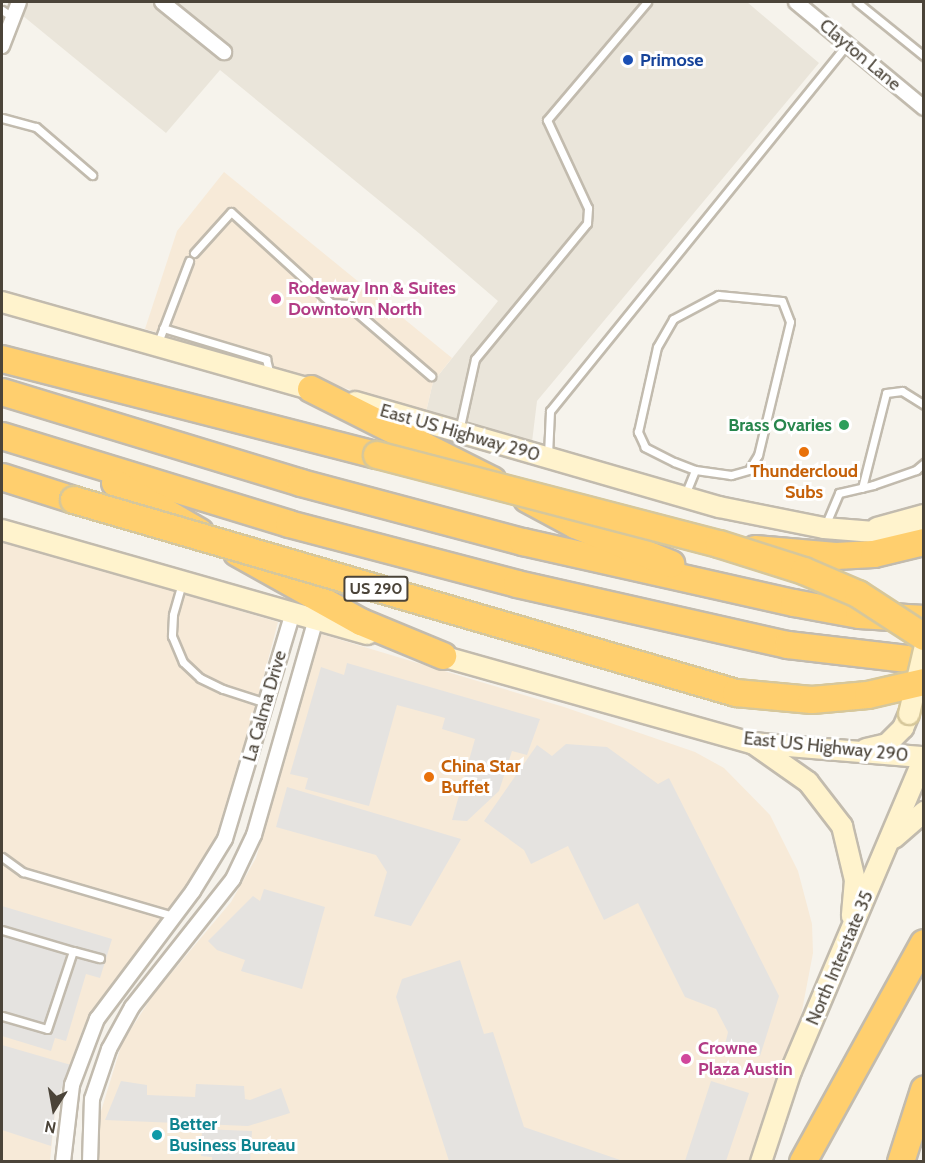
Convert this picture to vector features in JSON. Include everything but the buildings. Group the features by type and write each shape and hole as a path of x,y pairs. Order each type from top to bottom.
{"highway":[{"path":"2,359 719,544 804,571 858,594 924,637"},
{"path":"311,389 575,525 675,565 794,603"},
{"path":"2,392 411,513 794,603 859,615 924,619"},
{"path":"2,436 289,524 517,584 788,645 924,661"},
{"path":"61,455 361,622 443,656"},
{"name":"US 290","path":"2,477 736,693 812,700 868,695 924,682"},
{"path":"719,544 836,556 874,554 923,538"},
{"path":"803,1161 924,942"},
{"path":"901,1161 924,1090"}],"main road":[{"name":"East US Highway 290","path":"2,302 156,348 270,377 684,497 824,528 923,538"},
{"path":"865,532 924,515"},
{"name":"East US Highway 290","path":"2,530 752,742 924,757"},
{"path":"855,752 887,744 903,728 909,714 924,650"},
{"path":"752,742 808,782 842,826 855,880 848,937"},
{"name":"North Interstate 35","path":"761,1161 791,1071 924,757"},
{"path":"890,841 924,812"}],"street":[{"path":"2,46 6,13 19,2"},
{"path":"162,2 224,52"},
{"name":"Clayton Lane","path":"804,4 847,44 924,108"},
{"name":"La Calma Drive","path":"63,1161 72,1085 87,1041 112,994 218,855 238,800 293,612"},
{"name":"La Calma Drive","path":"90,1161 92,1099 109,1049 132,1007 198,927 244,857 262,804 316,619"},
{"path":"238,800 262,804"},
{"path":"173,916 198,927"}],"lane":[{"path":"459,432 475,359 587,223 588,208 547,120 647,2"},
{"path":"857,2 924,56"},
{"path":"547,458 550,411 847,44"},
{"path":"2,118 36,127 92,175"},
{"path":"194,253 231,212 331,303 347,304 431,376"},
{"path":"156,348 189,261"},
{"path":"718,295 782,302 790,322 758,455 749,470 731,475 695,470 645,447 638,432 657,347 673,319 718,295"},
{"path":"163,328 266,359 270,377"},
{"path":"862,488 886,393 902,391 924,405"},
{"path":"824,528 839,493 916,470 924,463"},
{"path":"684,497 695,470"},
{"path":"183,580 173,615 172,636 183,662 208,682 266,703"},
{"path":"2,857 23,872 173,916"},
{"path":"2,930 100,958"},
{"path":"2,1016 47,1029 73,951"}],"shaded area":[{"path":"6,2 747,2 819,63 537,401 532,442 426,412 433,382 498,301 420,234 220,70 166,133"},
{"path":"224,172 452,358 433,382 426,412 145,329 177,231"},
{"path":"2,541 278,622 230,804 216,838 199,870 84,1026 56,1102 50,1161 2,1161"},
{"path":"321,634 564,707 695,752 724,768 770,815 798,871 812,924 813,953 800,1021 751,1161 96,1162 98,1121 122,1043 153,995 231,902 256,858"},
{"path":"347,663 540,719 527,755 512,751 499,791 467,821 452,820 475,739 442,729 445,718 397,705 369,806 305,789 308,778 290,774 321,667 344,675"},
{"path":"566,744 607,747 658,784 669,778 779,996 760,1056 725,1045 728,1032 716,1009 685,997 638,903 604,920 568,846 531,864 524,850 484,821 537,745 552,756"},
{"path":"287,787 461,839 411,926 374,916 387,872 376,855 276,827"},
{"path":"264,889 325,907 302,989 241,971 245,960 217,950 208,941 253,896 260,901"},
{"path":"2,906 112,939 100,978 86,974 66,1041 55,1038 51,1051 2,1036"},
{"path":"460,960 484,1034 493,1032 524,1127 623,1161 449,1161 396,997 402,979"},
{"path":"2,1045 71,1065 56,1102 51,1146 2,1130"},
{"path":"121,1081 147,1085 147,1095 195,1097 196,1084 244,1086 245,1099 250,1100 281,1088 290,1113 248,1126 105,1120"},
{"path":"711,1081 749,1093 726,1161 685,1161"},
{"path":"202,1129 252,1131 250,1161 212,1161 212,1157 201,1156"}],"place":[{"name":"Primose","path":"628,60"},
{"name":"Rodeway Inn & Suites Downtown North","path":"276,299"},
{"name":"Brass Ovaries","path":"844,425"},
{"name":"Thundercloud Subs","path":"804,452"},
{"name":"China Star Buffet","path":"429,777"},
{"name":"Crowne Plaza Austin","path":"686,1059"},
{"name":"Better Business Bureau","path":"157,1135"}]}
